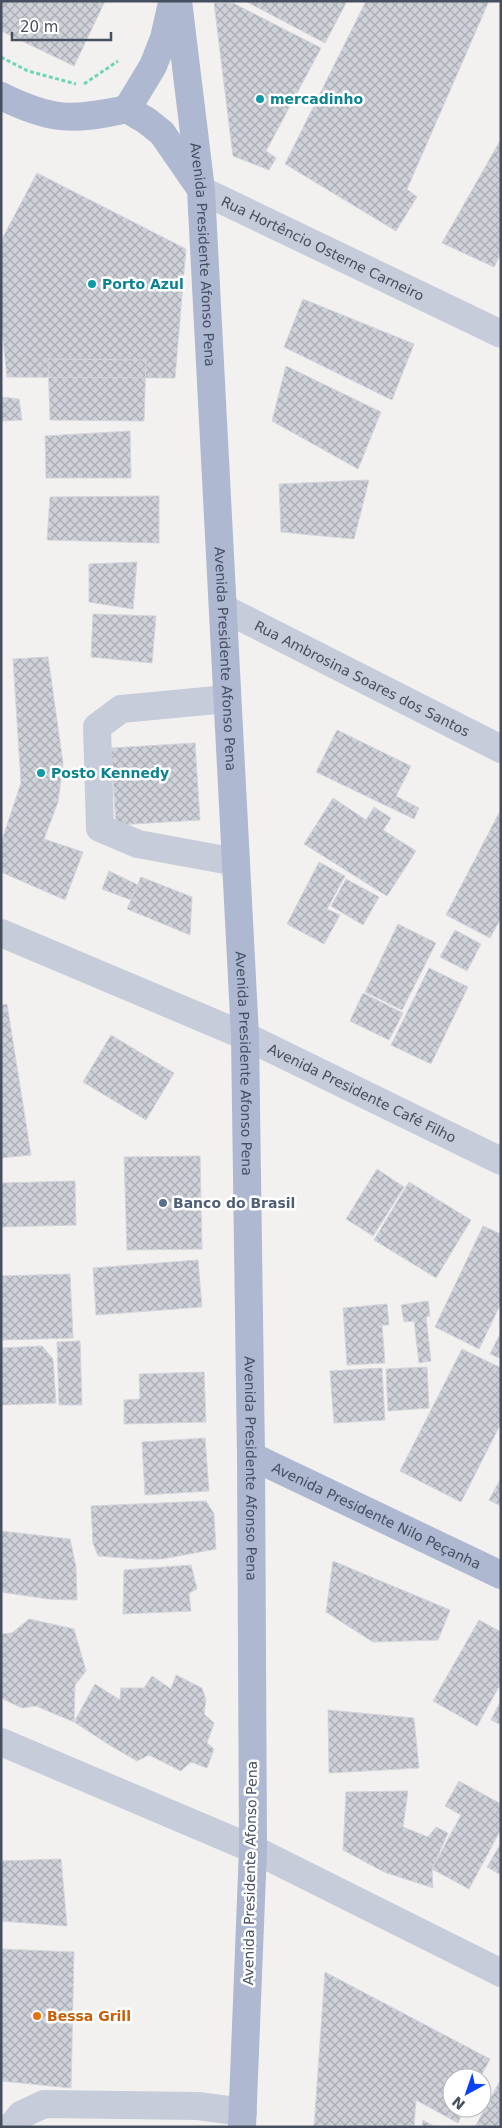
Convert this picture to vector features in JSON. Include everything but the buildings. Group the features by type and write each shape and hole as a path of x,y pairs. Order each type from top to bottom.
{"main road":[{"path":"1,96 27,108 63,118 94,116 127,109 153,66 164,38 173,1"},
{"name":"Avenida Presidente Afonso Pena","path":"178,1 201,190 245,1036 252,1456 253,1849 242,2119"},
{"name":"Rua Hortêncio Osterne Carneiro","path":"127,109 147,120 162,133 201,190"},
{"name":"Avenida Presidente Nilo Peçanha","path":"252,1456 501,1575"}],"street":[{"name":"Rua Hortêncio Osterne Carneiro","path":"201,190 501,334"},
{"name":"Rua Ambrosina Soares dos Santos","path":"223,608 501,749"},
{"path":"227,699 121,709 97,727 100,828 138,844 236,862"},
{"name":"Avenida Presidente Café Filho","path":"1,933 245,1036 501,1161"},
{"path":"1,1742 253,1849 501,1973"},
{"path":"11,2127 21,2115 44,2104 198,2106 242,2119"}],"path":[{"path":"1,57 28,71 82,85 123,58"}],"place":[{"name":"mercadinho","path":"260,99"},
{"name":"Porto Azul","path":"92,284"},
{"name":"Posto Kennedy","path":"41,773"},
{"name":"Banco do Brasil","path":"163,1203"},
{"name":"Bessa Grill","path":"37,2016"}]}
